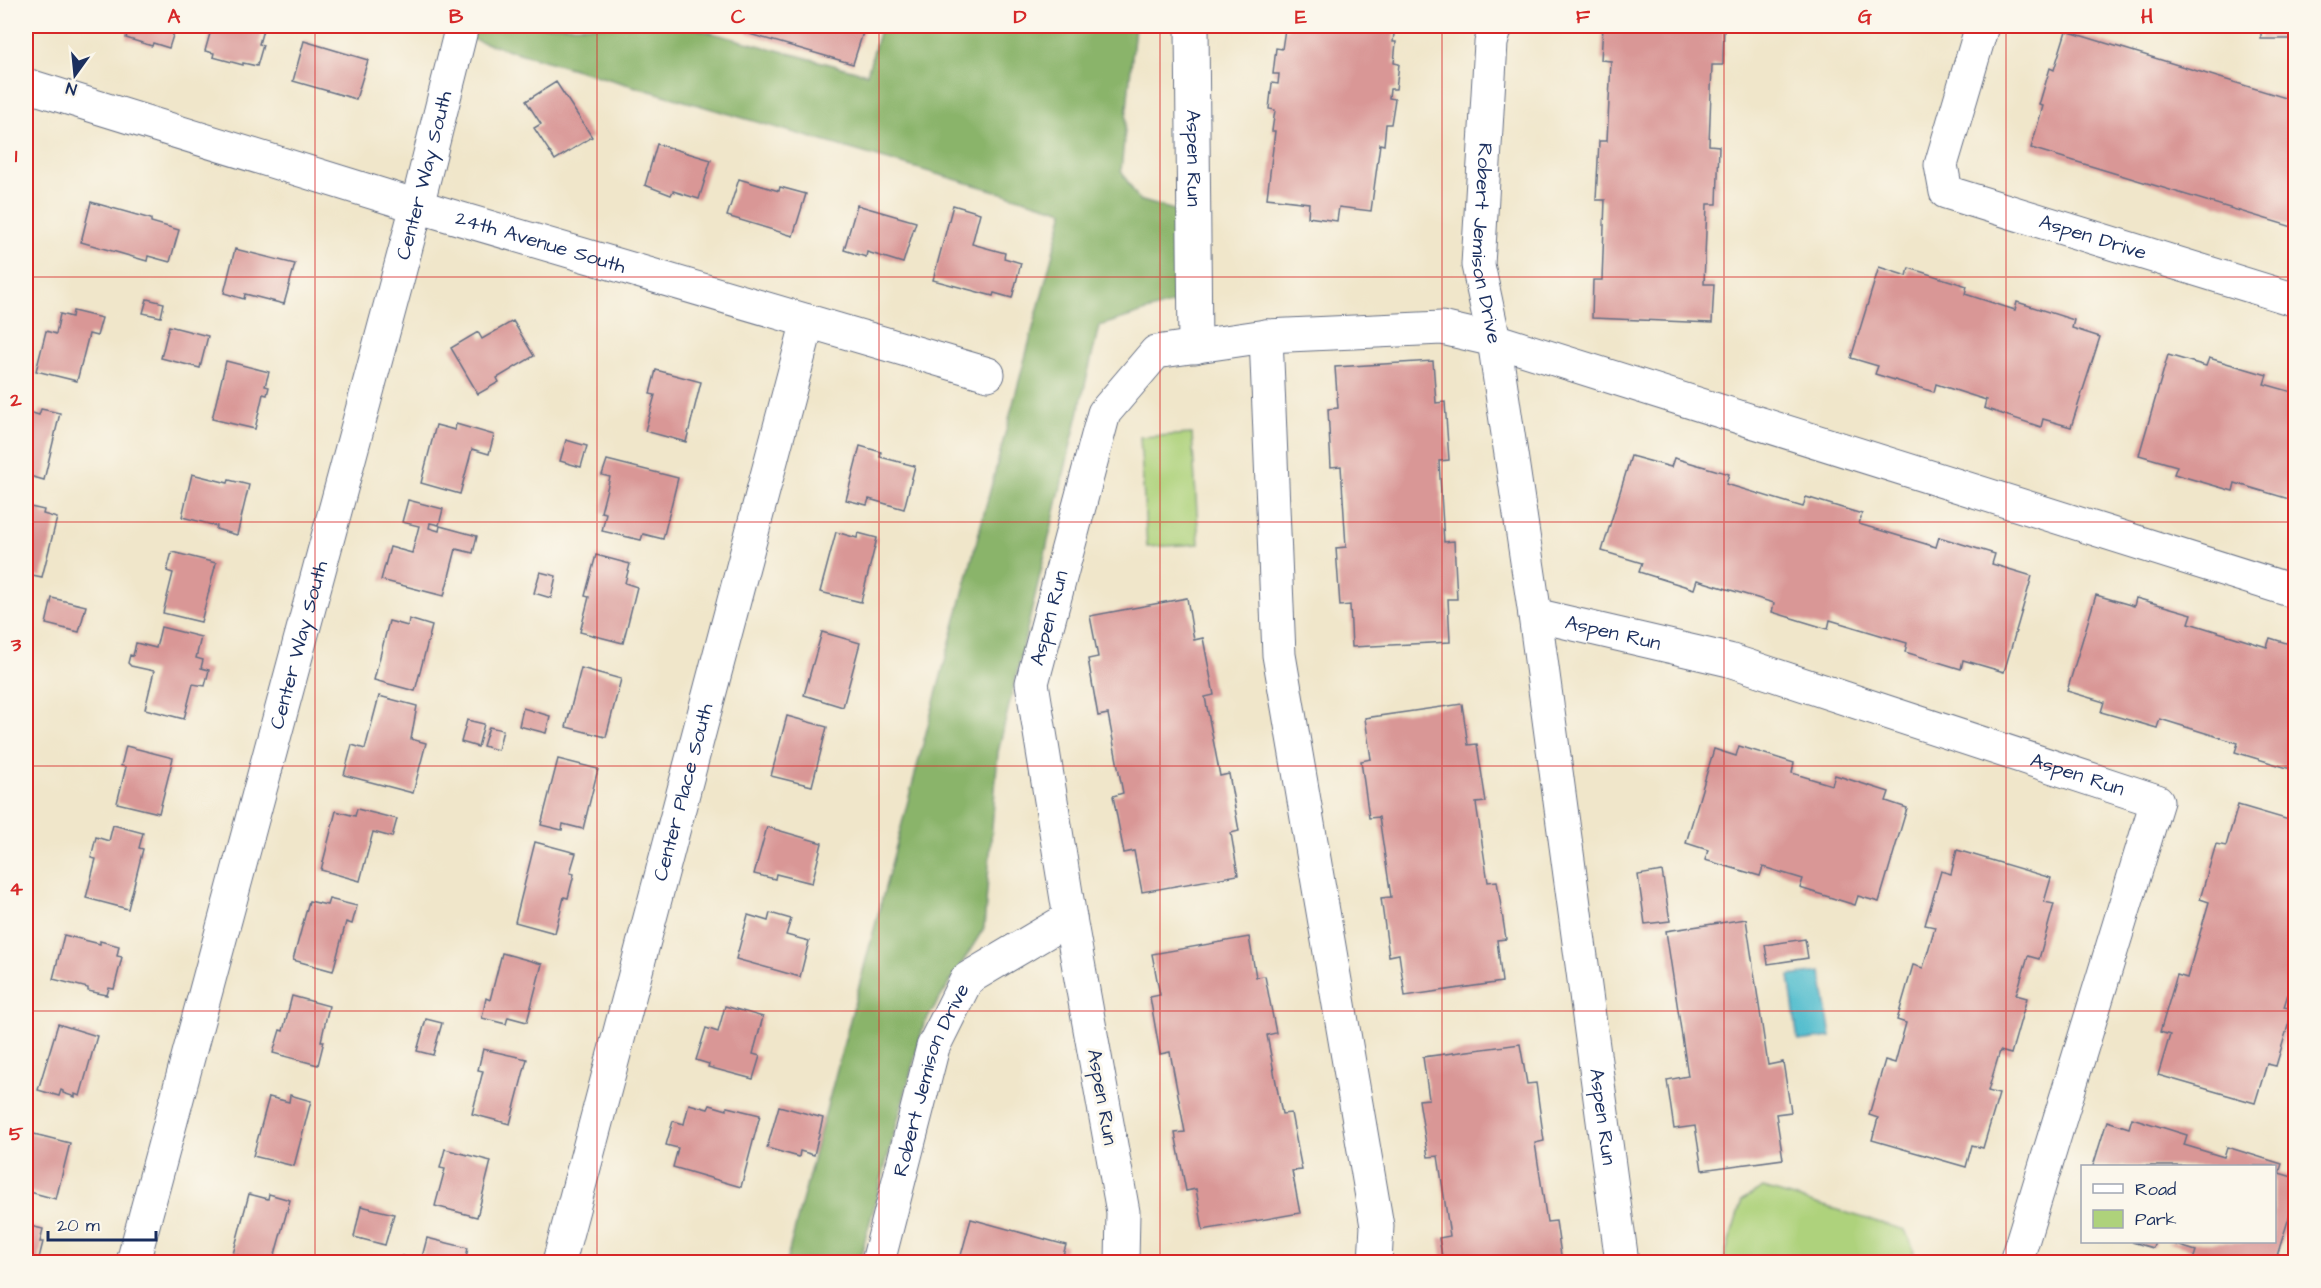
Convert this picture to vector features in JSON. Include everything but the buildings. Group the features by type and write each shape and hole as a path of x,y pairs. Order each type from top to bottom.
{"street":[{"name":"Center Way South","path":"132,1263 417,206 462,26"},
{"name":"Aspen Run","path":"1122,1263 1123,1212 1070,918 1032,683 1104,413 1156,352 1195,347 1192,26"},
{"name":"Robert Jemison Drive","path":"1195,347 1266,336 1442,328 1494,340 1478,265 1491,43 1496,26"},
{"name":"Aspen Drive","path":"1982,26 1941,165 1946,192 2295,300"},
{"name":"24th Avenue South","path":"26,85 417,206 988,374"},
{"name":"Center Place South","path":"559,1263 808,321"},
{"path":"1266,336 1279,656 1377,1226 1375,1263"},
{"name":"Aspen Run","path":"1494,340 1535,615 1622,1263"},
{"path":"1494,340 2295,592"},
{"name":"Aspen Run","path":"1535,615 1729,660 2157,801 2016,1263"},
{"name":"Robert Jemison Drive","path":"878,1263 933,1047 967,979 1070,918"}],"green space":[{"path":"426,26 686,26 867,74 881,26 1135,26 1121,171 1139,200 1181,212 1176,302 1099,326 998,752 984,928 924,1024 859,1262 786,1262 1064,211"},
{"path":"1192,434 1199,544 1147,547 1140,437"},
{"path":"1763,1188 1905,1230 1914,1251 1911,1262 1723,1262 1742,1200"}],"water":[{"path":"1821,972 1831,1037 1798,1041 1789,976"}]}
